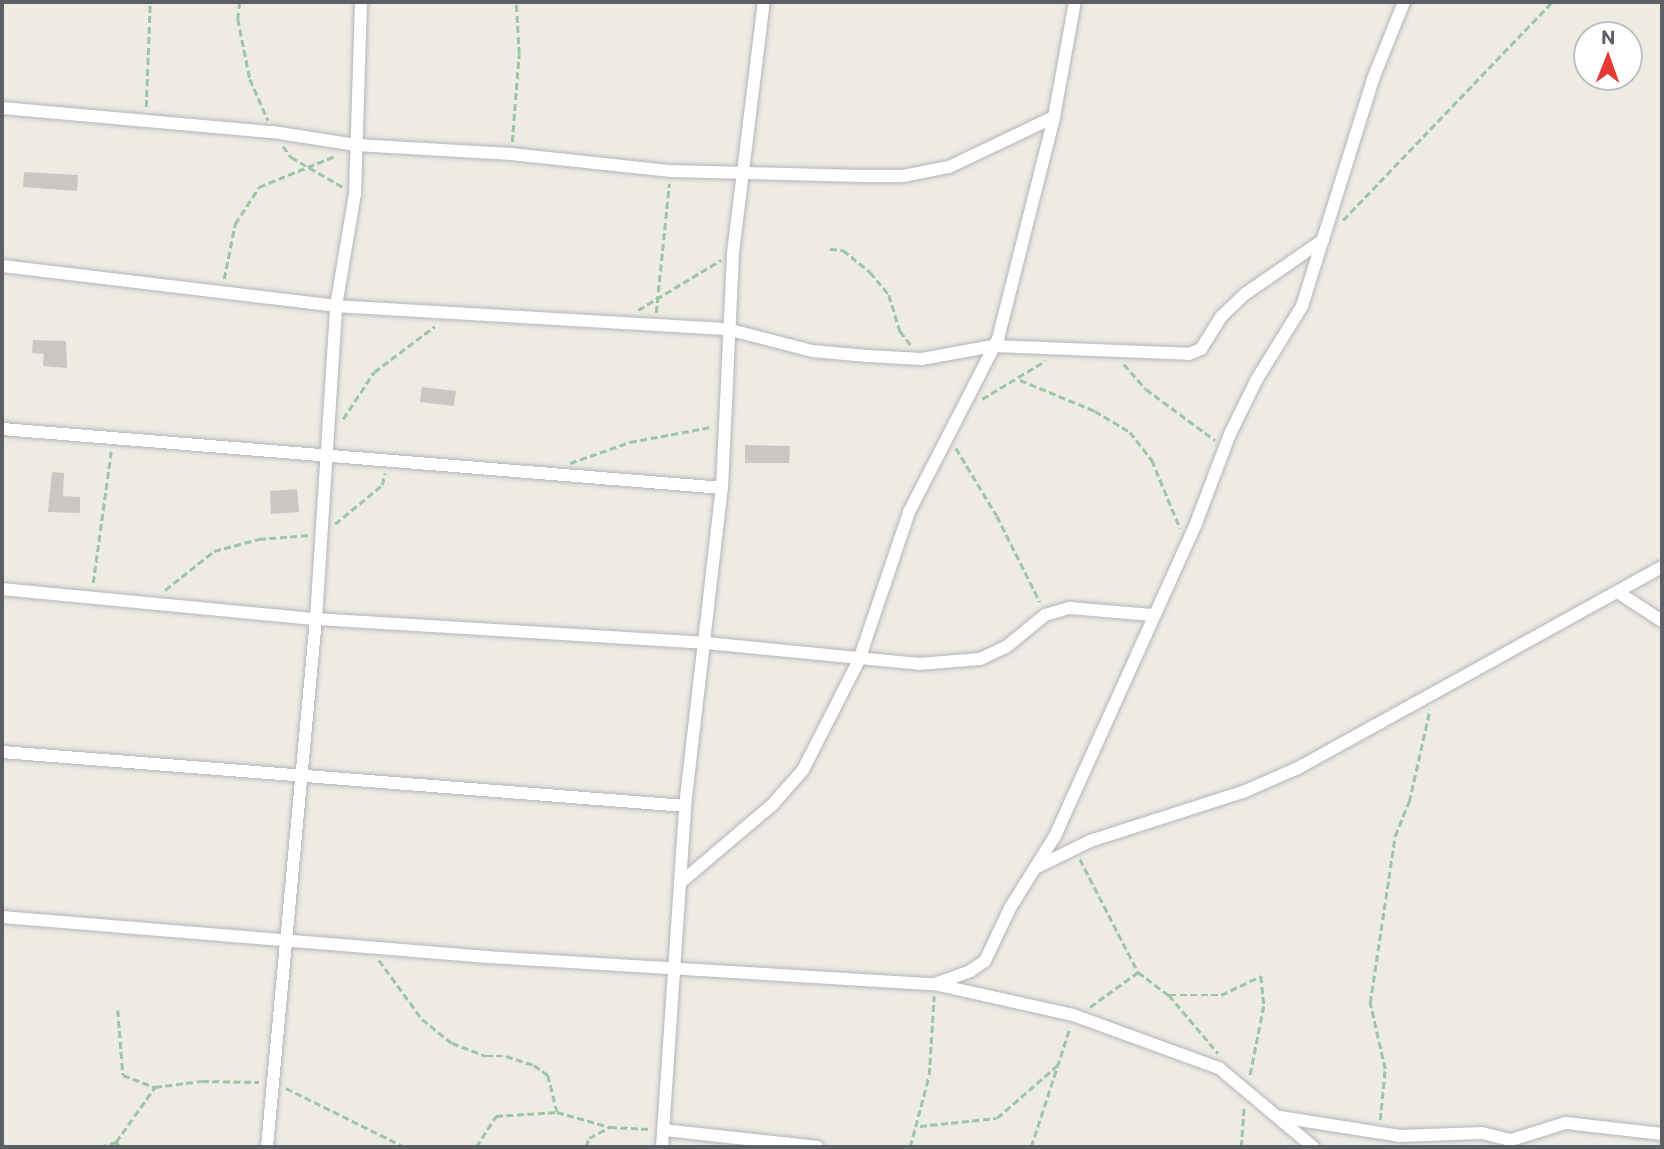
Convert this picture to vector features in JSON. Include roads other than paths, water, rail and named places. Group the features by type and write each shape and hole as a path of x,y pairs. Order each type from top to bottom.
{"street":[{"path":"267,1147 284,939 316,619 318,534 330,434 336,306 355,194 361,2"},
{"path":"662,1147 685,806 722,488 727,329 733,253 764,2"},
{"path":"680,883 773,804 803,770 859,660 893,551 947,435 993,346 1012,291 1054,117 1075,2"},
{"path":"934,984 970,971 985,961 1034,868 1055,836 1257,379 1302,306 1373,79 1404,2"},
{"path":"2,108 273,132 356,145 511,154 671,170 904,176 948,167 988,152 1054,117"},
{"path":"2,266 336,306 727,329 811,351 922,359 993,346 1111,348 1173,354 1201,349 1222,316 1245,293 1323,240"},
{"path":"2,429 388,458 722,488"},
{"path":"1034,868 1076,847 1142,821 1243,792 1357,738 1499,654 1619,593 1662,567"},
{"path":"2,589 151,601 316,619 706,643 919,664 980,659 1006,647 1045,615 1070,608 1152,615"},
{"path":"1619,593 1662,621"},
{"path":"2,752 685,806"},
{"path":"2,917 674,968 934,984 1073,1015 1197,1058 1245,1086 1313,1147"},
{"path":"1280,1117 1378,1134 1482,1133 1511,1140 1566,1123 1662,1134"},
{"path":"664,1130 817,1147"}]}
